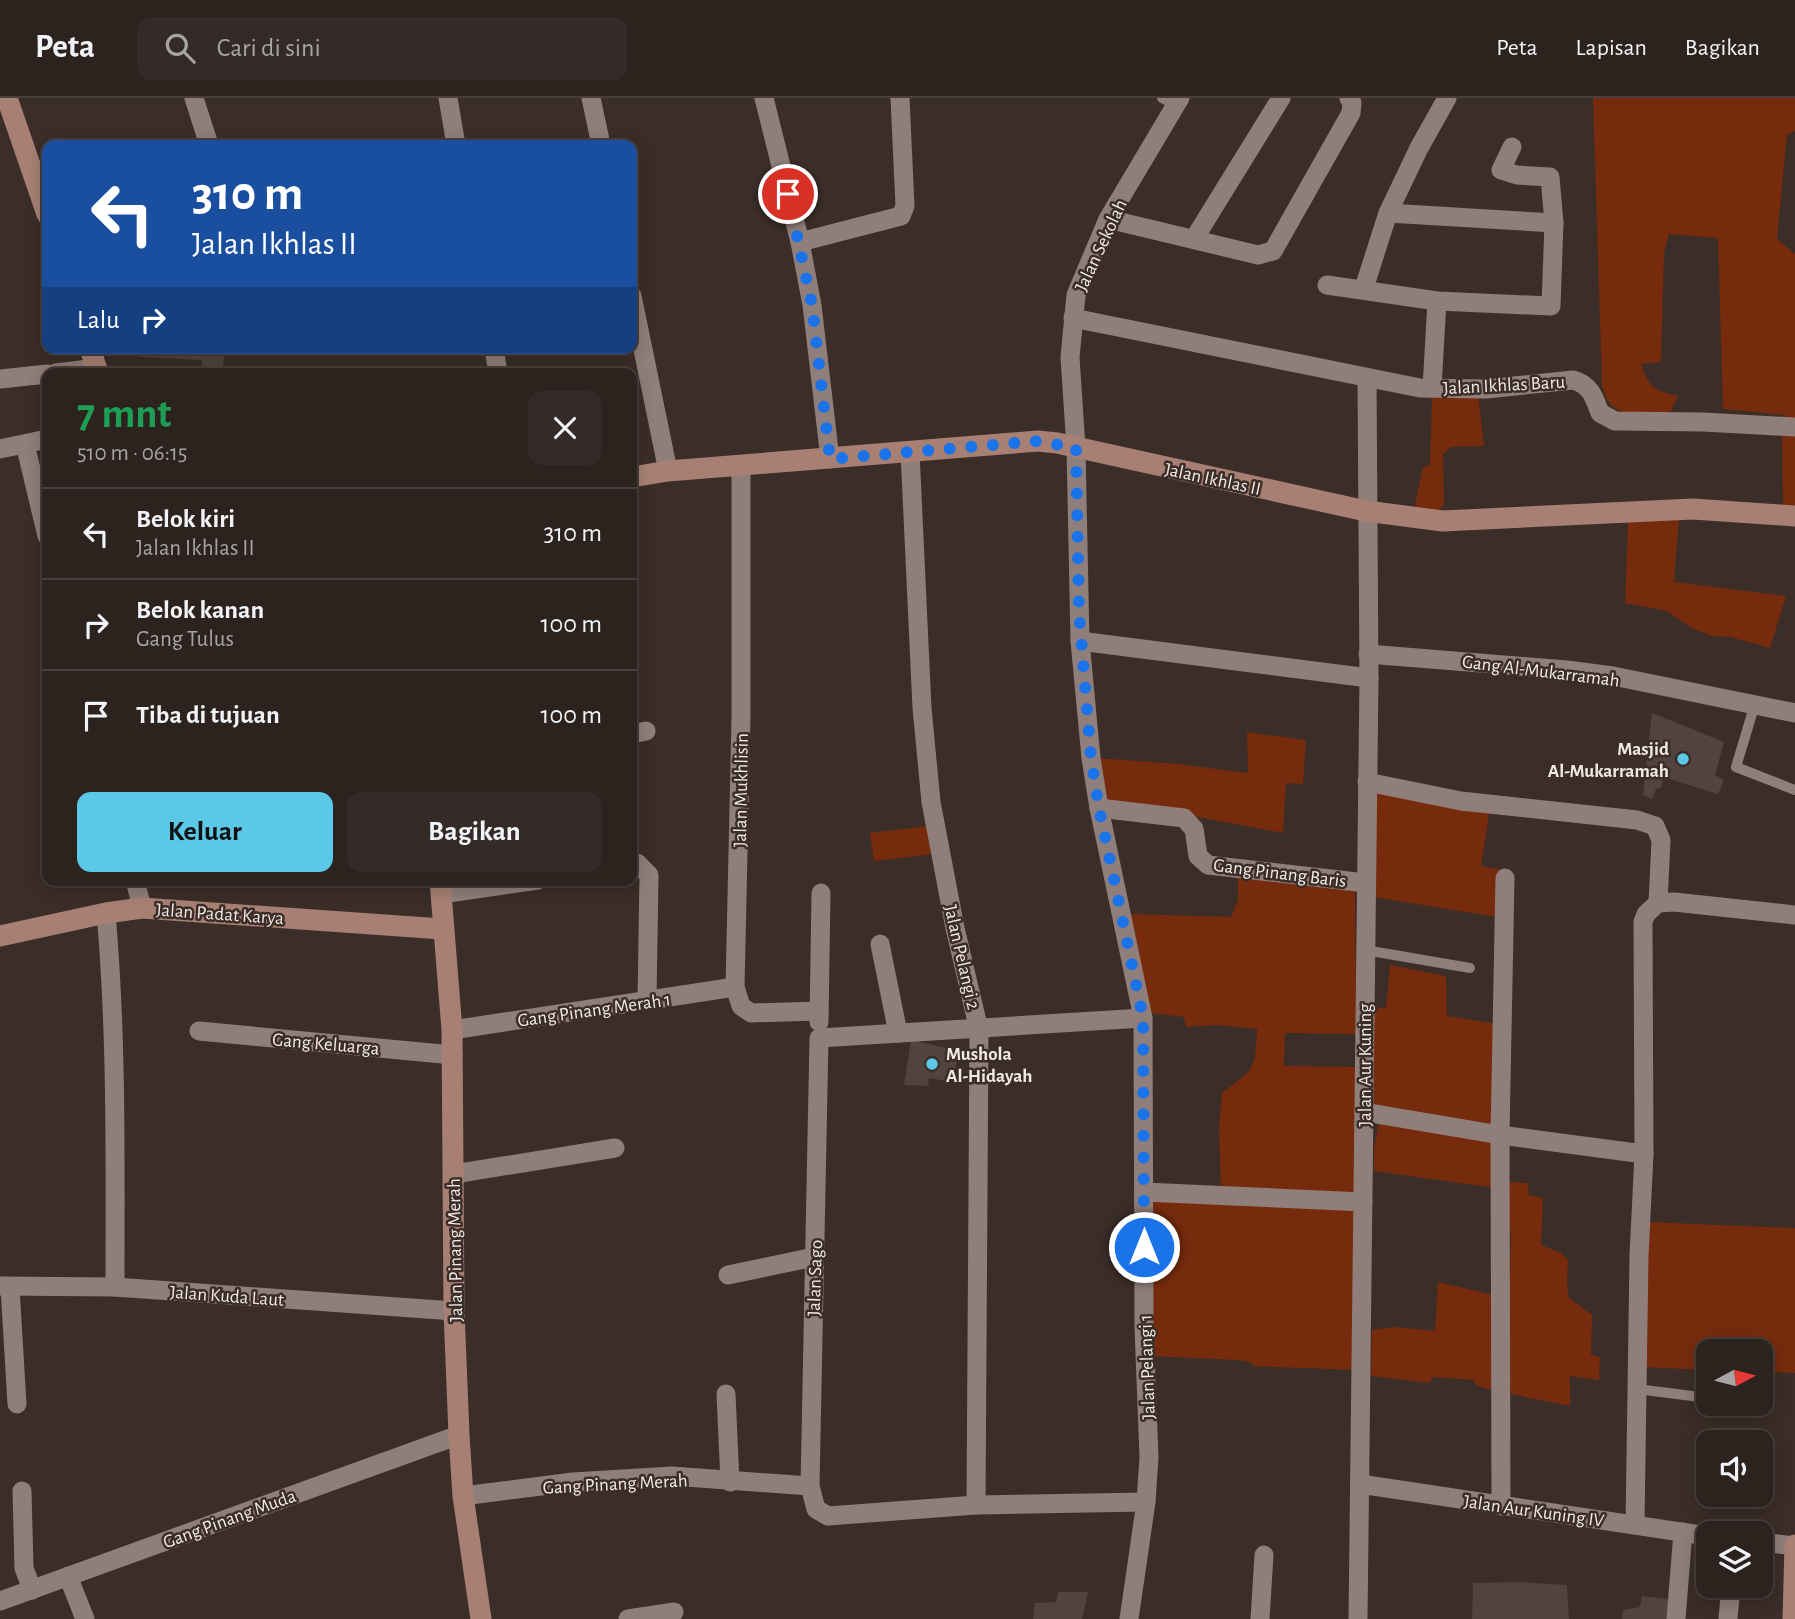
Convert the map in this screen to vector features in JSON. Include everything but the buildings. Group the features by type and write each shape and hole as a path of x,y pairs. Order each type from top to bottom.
{"street":[{"path":"7,98 42,199"},
{"path":"194,98 207,140"},
{"path":"448,98 455,140"},
{"path":"592,98 600,140"},
{"path":"764,98 800,243 812,305 830,459"},
{"path":"800,243 901,216 905,206 900,98"},
{"path":"1194,239 1281,98"},
{"path":"1108,219 1258,254 1273,251 1351,113 1352,103 1349,98"},
{"path":"1364,288 1388,213 1447,98"},
{"name":"Jalan Sekolah","path":"1076,448 1070,357 1076,295 1108,219 1173,100"},
{"path":"1327,285 1364,288 1437,301 1551,306 1554,223 1550,177 1517,175 1501,170 1512,147"},
{"path":"1388,213 1554,223"},
{"path":"1432,388 1437,301"},
{"name":"Jalan Ikhlas Baru","path":"1073,318 1420,388 1486,388 1573,380 1585,383 1600,413 1615,421 1703,422 1795,428"},
{"path":"637,320 668,471"},
{"path":"76,368 95,363"},
{"path":"0,379 42,375"},
{"name":"Jalan Aur Kuning","path":"1359,1619 1369,678 1367,378"},
{"path":"0,449 42,440"},
{"name":"Jalan Ikhlas II","path":"637,476 668,471 1038,441 1366,510 1443,521 1693,509 1795,516"},
{"path":"25,444 42,515"},
{"name":"Jalan Pelangi 1","path":"1076,448 1080,641 1091,758 1143,1018 1144,1328 1149,1457 1146,1502 1129,1619"},
{"name":"Jalan Pelangi 2","path":"910,452 922,708 931,802 955,928 979,1030 976,1505"},
{"name":"Jalan Mukhlisin","path":"735,988 741,466"},
{"path":"1080,641 1369,678"},
{"name":"Gang Al-Mukarramah","path":"1368,654 1613,676 1754,707 1795,713"},
{"path":"1367,782 1461,801 1637,820 1655,826 1661,840 1658,903"},
{"name":"Gang Pinang Baris","path":"1099,808 1184,818 1194,829 1198,856 1208,865 1366,883"},
{"path":"637,863 649,875 647,1001"},
{"path":"1501,1506 1500,1135 1505,878"},
{"path":"136,886 142,908"},
{"name":"Jalan Pinang Merah","path":"440,887 453,1055 454,1311 459,1435 463,1496 481,1619"},
{"path":"821,893 819,1038 1143,1018"},
{"path":"1635,1524 1639,1256 1644,1154 1643,922 1646,914 1658,903 1675,902 1795,915"},
{"name":"Jalan Padat Karya","path":"0,936 142,908 442,929"},
{"path":"106,913 115,1090 115,1287"},
{"path":"880,944 898,1033"},
{"path":"735,988 741,1006 751,1013 818,1012"},
{"name":"Gang Pinang Merah 1","path":"452,1030 735,988"},
{"name":"Gang Keluarga","path":"199,1031 453,1055"},
{"name":"Jalan Sago","path":"819,1038 810,1486 816,1509 828,1516 976,1505 1146,1502"},
{"path":"1364,1112 1500,1135 1644,1154"},
{"path":"454,1174 615,1148"},
{"path":"1144,1192 1363,1202"},
{"path":"728,1275 814,1258"},
{"path":"5,1287 17,1404"},
{"name":"Jalan Kuda Laut","path":"5,1287 115,1287 454,1311"},
{"path":"726,1394 730,1482"},
{"name":"Gang Pinang Muda","path":"0,1601 459,1435"},
{"name":"Gang Pinang Merah","path":"463,1496 573,1482 672,1476 810,1486"},
{"name":"Jalan Aur Kuning IV","path":"1360,1484 1696,1534"},
{"path":"22,1491 24,1568 32,1590"},
{"path":"1676,1619 1683,1532"},
{"path":"1773,1543 1795,1546 1793,1619"},
{"path":"1260,1619 1264,1556"},
{"path":"68,1576 85,1619"},
{"path":"1728,1619 1730,1598"},
{"path":"628,1619 674,1612"}],"lane":[{"path":"1754,707 1736,767 1795,790"},
{"path":"1365,950 1470,968"},
{"path":"1637,1389 1696,1396"}],"shaded area":[{"path":"1593,98 1795,98 1795,131 1787,135 1777,239 1795,254 1795,422 1787,421 1785,415 1723,409 1718,238 1669,234 1664,253 1661,362 1641,364 1646,378 1654,387 1678,396 1671,411 1646,415 1628,414 1613,407 1607,399 1602,386"},
{"path":"1432,396 1478,396 1484,446 1451,447 1443,454 1444,506 1437,510 1414,510 1423,467 1430,465"},
{"path":"1782,430 1795,431 1795,506 1783,505"},
{"path":"1679,520 1674,582 1786,596 1770,648 1730,637 1711,636 1690,627 1667,611 1625,603 1628,522"},
{"path":"1247,732 1306,740 1303,784 1286,783 1283,833 1166,811 1105,804 1096,758 1248,773"},
{"path":"1373,790 1490,808 1481,866 1502,870 1502,918 1374,897"},
{"path":"928,826 932,854 874,861 870,833"},
{"path":"1238,874 1355,889 1356,1034 1285,1033 1284,1066 1359,1067 1357,1194 1221,1191 1219,1128 1222,1093 1251,1067 1257,1029 1217,1025 1186,1027 1184,1017 1151,1013 1137,962 1131,914 1231,917 1238,900"},
{"path":"1390,965 1446,976 1447,1016 1498,1024 1497,1125 1374,1107 1373,1007 1386,1008"},
{"path":"1379,1122 1497,1137 1496,1188 1374,1171 1374,1149"},
{"path":"1510,1182 1528,1183 1529,1195 1543,1198 1541,1245 1561,1253 1568,1260 1569,1298 1592,1315 1591,1355 1600,1357 1599,1380 1570,1376 1570,1406 1511,1394 1508,1363 1511,1235 1507,1208"},
{"path":"1151,1200 1356,1207 1356,1370 1253,1366 1250,1362 1237,1360 1150,1356"},
{"path":"1648,1222 1795,1228 1795,1373 1773,1372 1773,1339 1696,1339 1696,1369 1643,1367"},
{"path":"1438,1282 1493,1295 1491,1390 1475,1385 1474,1380 1433,1377 1429,1383 1371,1376 1372,1330 1395,1327 1435,1331"}],"place":[{"name":"Masjid Al-Mukarramah","path":"1683,759"},
{"name":"Mushola Al-Hidayah","path":"932,1064"}],"route":[{"path":"788,194 812,305 830,459 1038,441 1076,448 1080,641 1091,758 1143,1018 1144,1247"}]}
